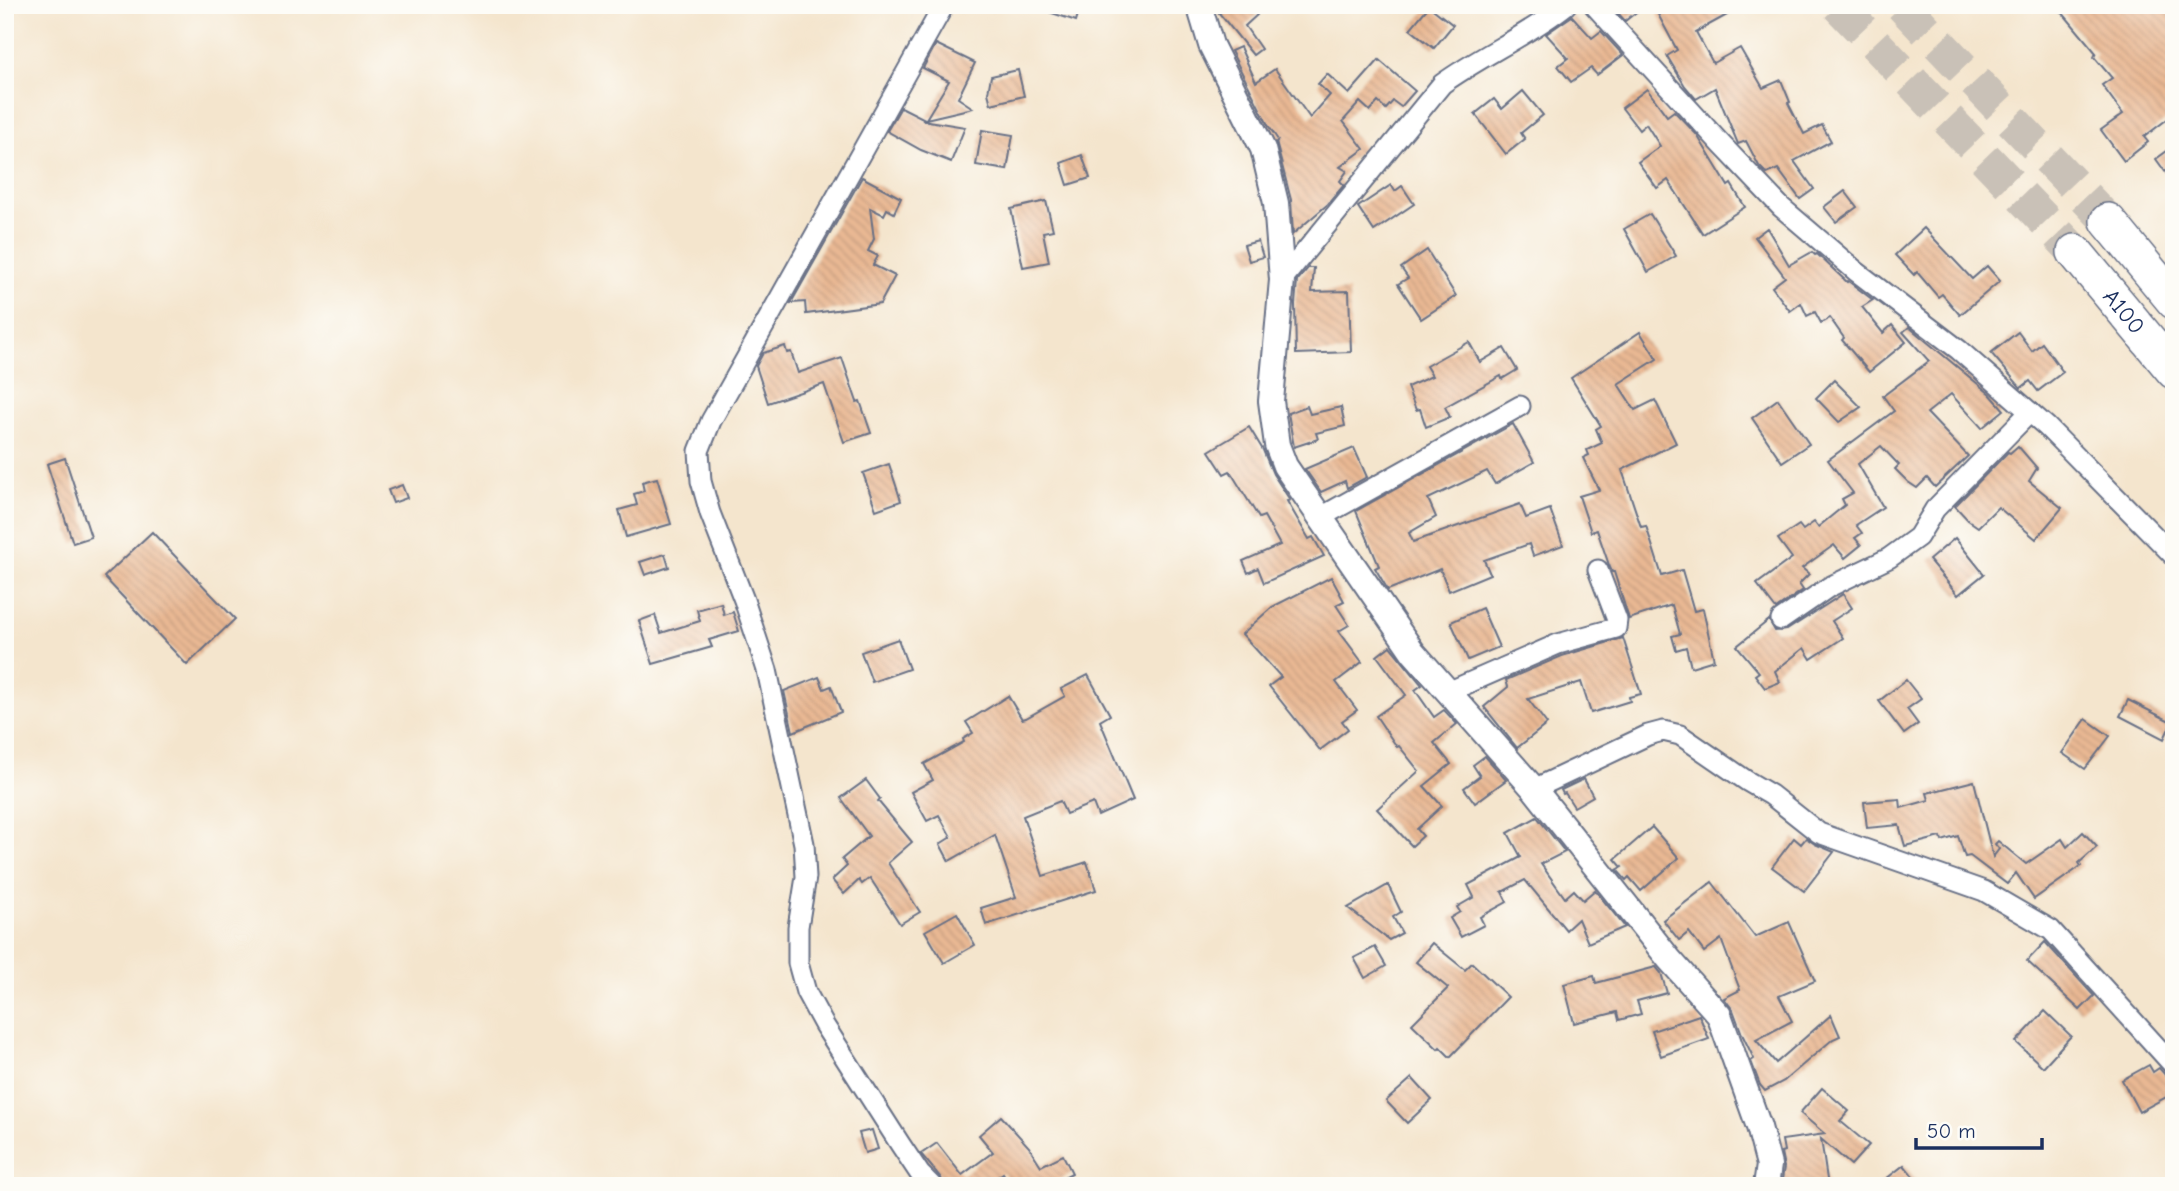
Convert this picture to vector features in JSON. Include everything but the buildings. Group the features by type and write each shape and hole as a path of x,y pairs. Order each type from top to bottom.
{"highway":[{"name":"A100","path":"2108,221 2174,300"},
{"name":"A100","path":"2075,252 2174,371"}],"street":[{"path":"932,1186 907,1154 824,1025 806,992 798,963 797,927 806,877 802,831 767,670 744,600 710,513 701,481 699,451 710,421 944,5"},
{"path":"1199,5 1211,45 1263,149 1276,203 1282,280 1271,401 1277,445 1285,466 1413,652 1534,789 1669,959 1719,1015 1759,1127 1769,1165 1766,1186"},
{"path":"1282,280 1442,84 1465,67 1540,26 1566,5"},
{"path":"1594,5 1781,207 1857,272 1959,350 2047,427 2174,556"},
{"path":"1321,517 1520,406"},
{"path":"1782,620 1829,587 1889,558 1917,537 1935,509 2029,412"},
{"path":"1448,692 1558,644 1616,628 1617,620 1598,570"},
{"path":"1534,789 1648,735 1663,731 1680,736 1771,795 1819,833 1984,891 2051,929 2174,1066"}],"tunnel":[{"path":"1838,5 2075,252"},
{"path":"1902,5 2108,221"}]}
